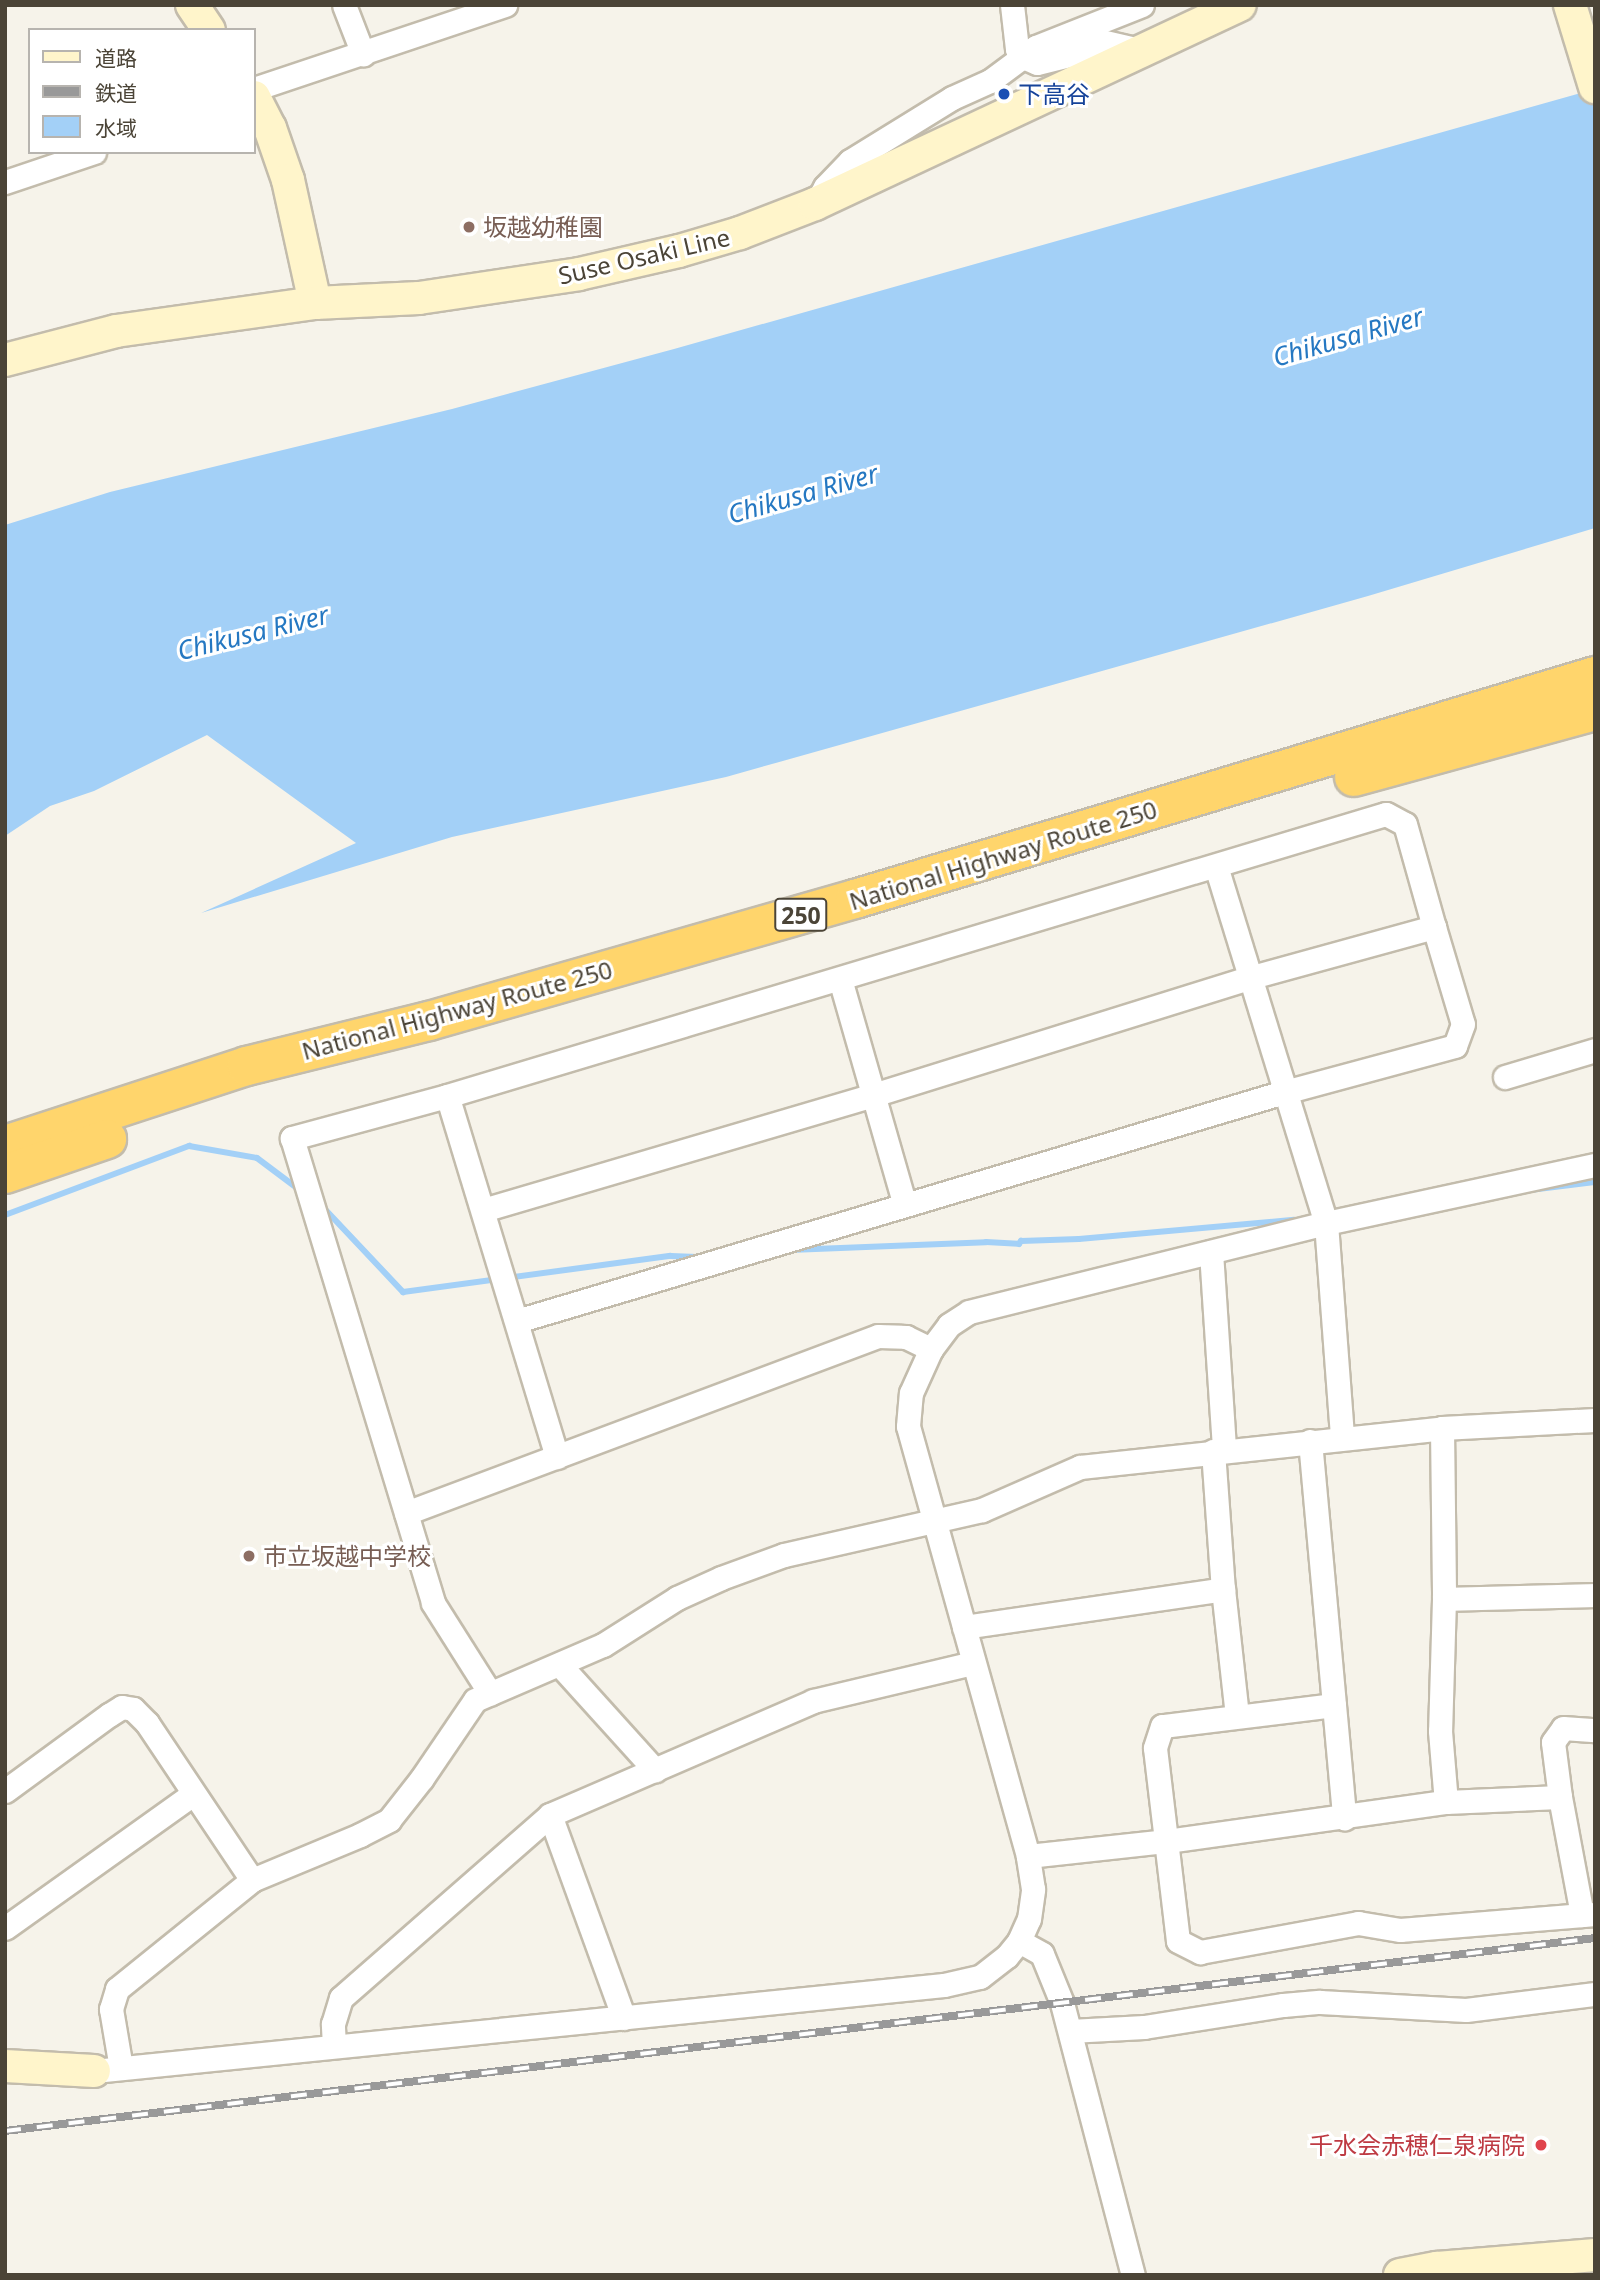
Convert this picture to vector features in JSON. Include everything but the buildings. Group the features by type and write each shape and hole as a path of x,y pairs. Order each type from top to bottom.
{"highway":[{"name":"National Highway Route 250","path":"5,1145 247,1066 429,1021 855,900 1595,676"},
{"name":"National Highway Route 250","path":"5,1174 250,1091 466,1035 862,923 1371,772 1595,711"}],"main road":[{"path":"192,5 208,28"},
{"name":"Suse Osaki Line","path":"5,360 116,331 315,303 419,298 579,274 740,233 816,204 1240,5"},
{"path":"1570,5 1595,87"},
{"path":"256,101 270,128 288,180 315,303"},
{"path":"11,2072 108,2069"},
{"path":"1400,2275 1437,2268 1595,2255"}],"street":[{"path":"344,5 363,54"},
{"path":"256,88 363,54 463,12 505,5"},
{"path":"1012,5 1017,49 1023,57 1037,63 1105,42 1144,51"},
{"path":"816,204 825,187 850,162 952,98 990,81 1050,39 1106,21 1142,5"},
{"path":"5,183 88,154"},
{"path":"490,1693 433,1604 292,1138 447,1096 1386,814 1405,824 1463,1024 1455,1046 1284,1092 517,1321"},
{"path":"1216,866 1326,1223 1342,1438"},
{"path":"483,1210 873,1095 1252,977 1434,927"},
{"path":"840,979 905,1205"},
{"path":"1505,1077 1595,1051"},
{"path":"447,1096 556,1457"},
{"path":"1595,1165 1326,1223 969,1312 950,1325 931,1349 911,1393 908,1426 934,1520 964,1627 973,1663 1028,1856 1033,1889 1029,1919 1019,1941 1007,1956 979,1977 944,1985 108,2069 111,2009 117,1989 252,1880 360,1835 389,1820 422,1778 475,1700 603,1645 677,1598 720,1578 784,1555 934,1520 982,1510 1080,1467 1441,1428 1595,1420"},
{"path":"1210,1252 1223,1590 1237,1715"},
{"path":"406,1513 878,1336 906,1337 931,1349"},
{"path":"1441,1428 1444,1599 1440,1731 1446,1802"},
{"path":"1310,1441 1344,1818"},
{"path":"964,1627 1223,1590"},
{"path":"1444,1599 1595,1595"},
{"path":"334,2046 333,2024 341,1998 550,1815 813,1701 973,1663"},
{"path":"560,1665 655,1770"},
{"path":"1334,1705 1162,1726 1155,1748 1178,1941 1200,1952 1358,1923 1400,1930 1588,1914 1560,1797 1553,1742 1563,1728 1595,1730"},
{"path":"5,1791 122,1707 133,1709 147,1723 252,1880"},
{"path":"5,1928 193,1794"},
{"path":"1028,1856 1167,1841 1446,1802 1560,1797"},
{"path":"550,1815 624,2018"},
{"path":"1019,1941 1042,1954 1062,2003 1133,2275"},
{"path":"1070,2032 1144,2027 1296,2004 1466,2010 1595,1994"}],"water":[{"name":"Chikusa River","path":"1595,89 1595,528 1368,596 726,777 452,837 201,913 356,843 207,735 94,791 50,806 5,836 5,525 110,492 452,409 674,349"}],"waterway":[{"path":"5,1215 189,1146 257,1158 301,1191"},
{"path":"1530,1190 1595,1182"},
{"path":"321,1205 403,1292 671,1256 697,1257"},
{"path":"790,1250 986,1242 1019,1244 1021,1241 1079,1239 1294,1220"}],"railway":[{"path":"5,2131 1595,1938"}],"place":[{"name":"下高谷","path":"1004,94"},
{"name":"坂越幼稚園","path":"469,227"},
{"name":"市立坂越中学校","path":"249,1556"},
{"name":"千水会赤穂仁泉病院","path":"1541,2145"}]}
